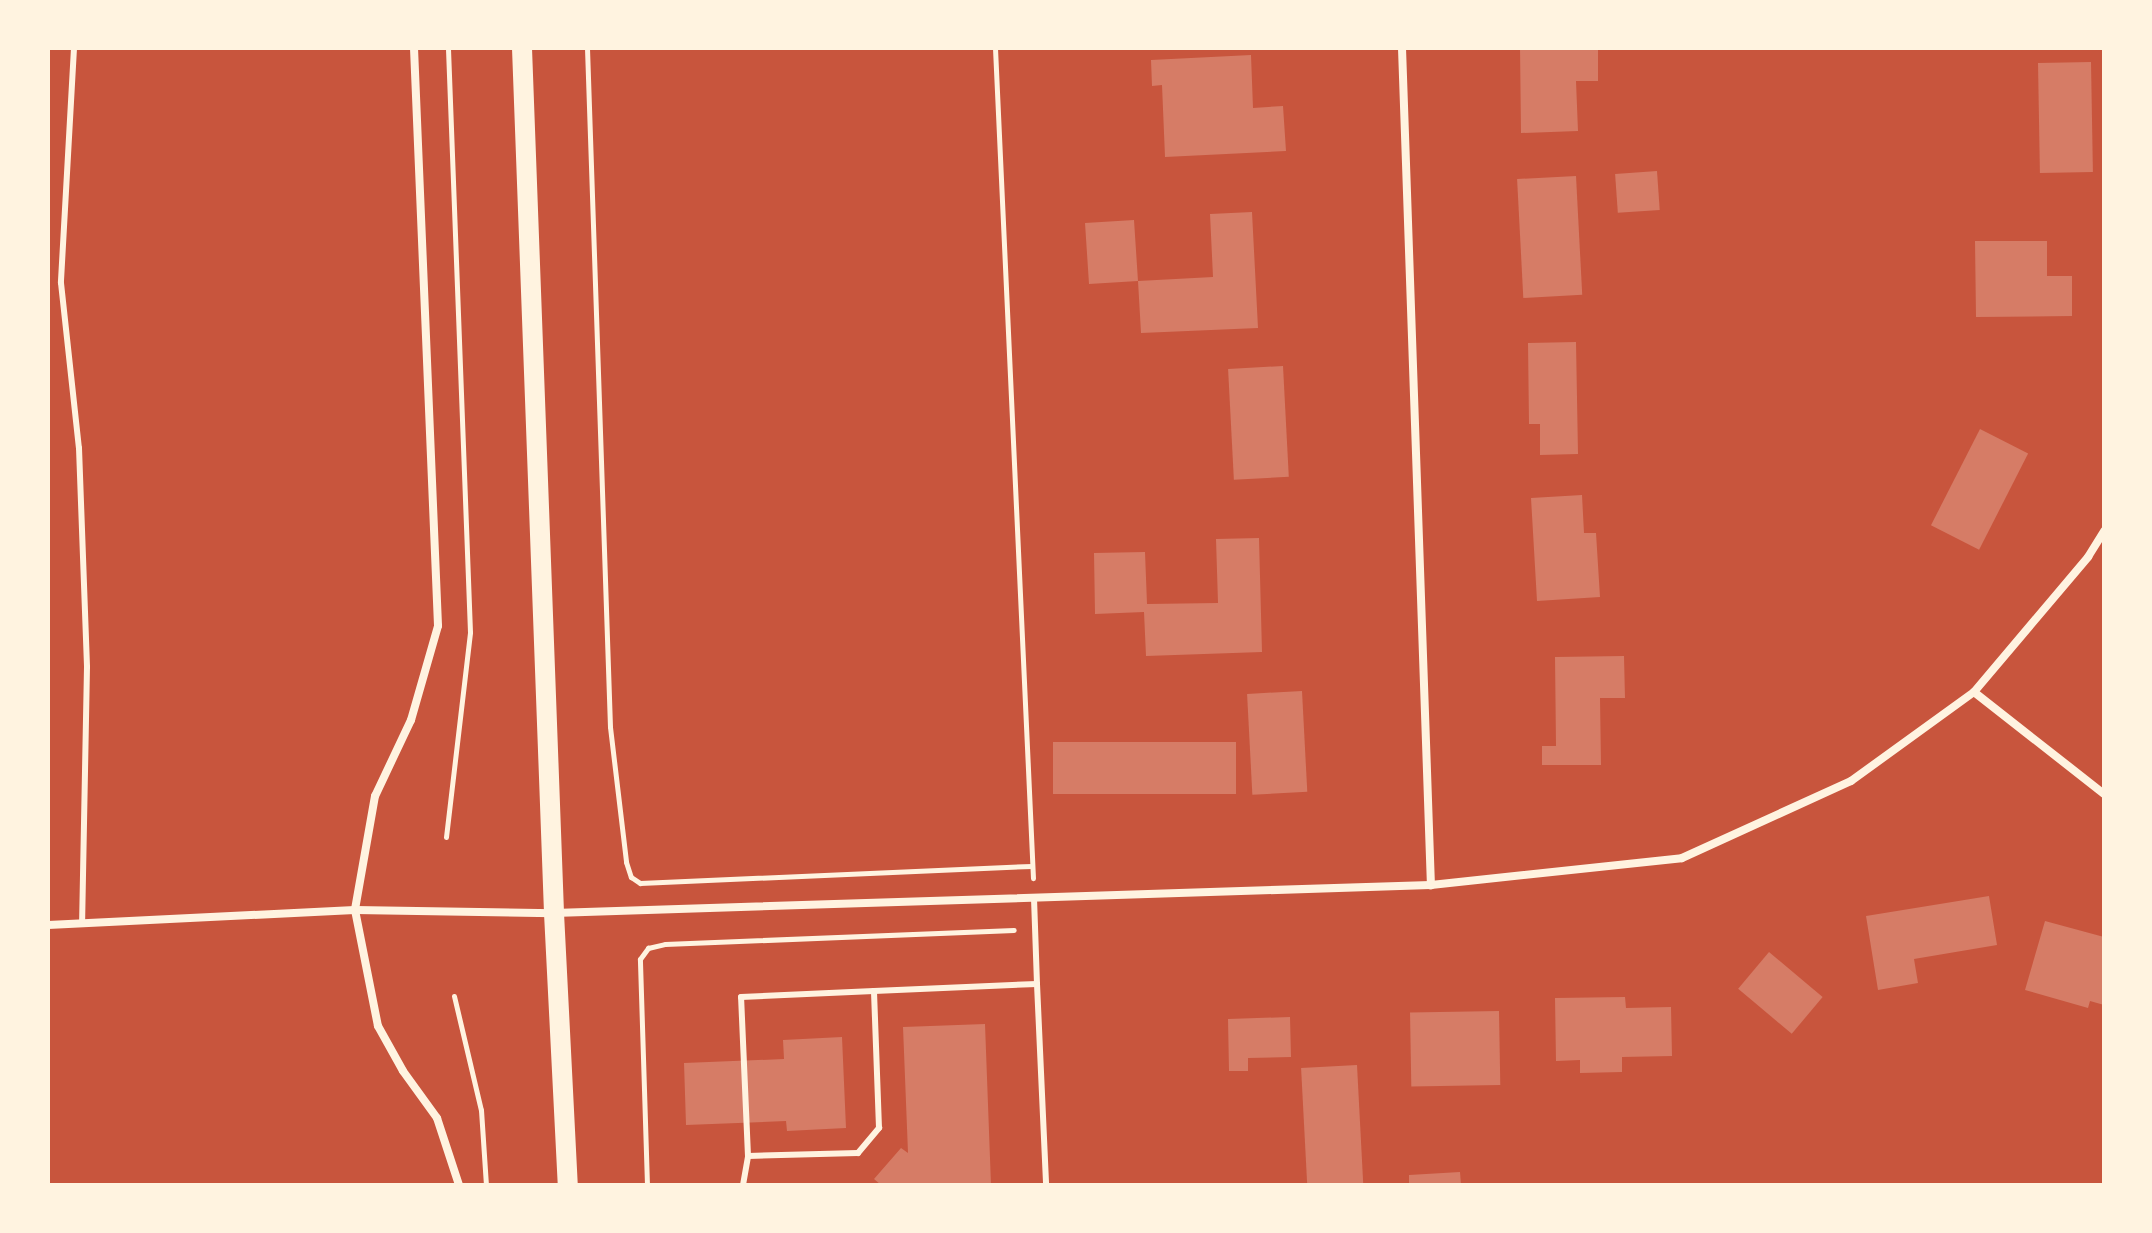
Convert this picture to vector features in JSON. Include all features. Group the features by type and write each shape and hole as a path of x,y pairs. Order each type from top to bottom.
{"main road":[{"path":"522,48 554,913 568,1185"}],"street":[{"path":"414,48 438,626 411,720 375,796 355,910 378,1026 403,1071 437,1118 459,1185"},
{"path":"1402,48 1431,885"},
{"path":"48,925 355,910 554,913 1431,885 1682,858 1851,781 1974,692 2088,557 2104,531"},
{"path":"1974,692 2104,794"}],"lane":[{"path":"74,48 61,268 79,448 87,667 82,923"},
{"path":"1034,897 1046,1185"},
{"path":"743,1185 748,1156 741,997 1037,984"},
{"path":"748,1156 858,1153 879,1128 874,991"}],"path":[{"path":"446,837 470,632 448,48"},
{"path":"587,48 610,727 626,862 631,877 640,883 1032,866"},
{"path":"995,48 1034,897"},
{"path":"454,996 481,1110 486,1185"}],"building":[{"path":"1520,48 1598,48 1598,81 1576,81 1578,131 1521,133"},
{"path":"1251,55 1253,108 1283,106 1286,151 1165,157 1162,85 1152,86 1151,60"},
{"path":"2091,62 2093,172 2040,173 2038,63"},
{"path":"1657,171 1660,210 1618,213 1615,174"},
{"path":"1576,176 1582,295 1523,298 1517,179"},
{"path":"1252,212 1258,328 1141,333 1138,281 1213,277 1210,214"},
{"path":"1134,220 1138,281 1089,284 1085,223"},
{"path":"1975,241 2047,241 2047,276 2072,276 2072,316 1976,317"},
{"path":"1576,342 1578,454 1540,455 1540,424 1529,424 1528,343"},
{"path":"1283,366 1289,477 1234,480 1228,369"},
{"path":"1980,429 2028,454 1979,550 1931,525"},
{"path":"1582,495 1584,533 1596,533 1600,597 1537,601 1531,498"},
{"path":"1259,538 1262,652 1146,656 1144,612 1095,614 1094,553 1145,552 1147,604 1218,603 1216,539"},
{"path":"1624,656 1625,698 1600,698 1601,765 1542,765 1542,746 1556,746 1555,657"},
{"path":"1302,691 1307,792 1252,795 1247,694"},
{"path":"1053,742 1236,742 1236,794 1053,794"},
{"path":"1989,896 1997,945 1914,959 1918,983 1878,990 1866,916"},
{"path":"2045,921 2104,937 2104,1005 2090,1001 2088,1008 2025,990"},
{"path":"1769,952 1823,997 1792,1034 1738,989"},
{"path":"1625,997 1626,1008 1671,1007 1672,1056 1622,1057 1622,1072 1580,1073 1580,1060 1556,1061 1555,998"},
{"path":"1499,1011 1500,1085 1411,1087 1410,1013"},
{"path":"1290,1017 1291,1057 1248,1058 1248,1071 1229,1071 1228,1019"},
{"path":"985,1024 991,1185 881,1185 874,1179 901,1148 908,1153 903,1027"},
{"path":"842,1037 846,1128 787,1131 786,1121 686,1125 684,1063 784,1059 783,1040"},
{"path":"1357,1065 1363,1185 1307,1185 1301,1068"},
{"path":"1460,1172 1461,1185 1409,1185 1409,1175"}]}
